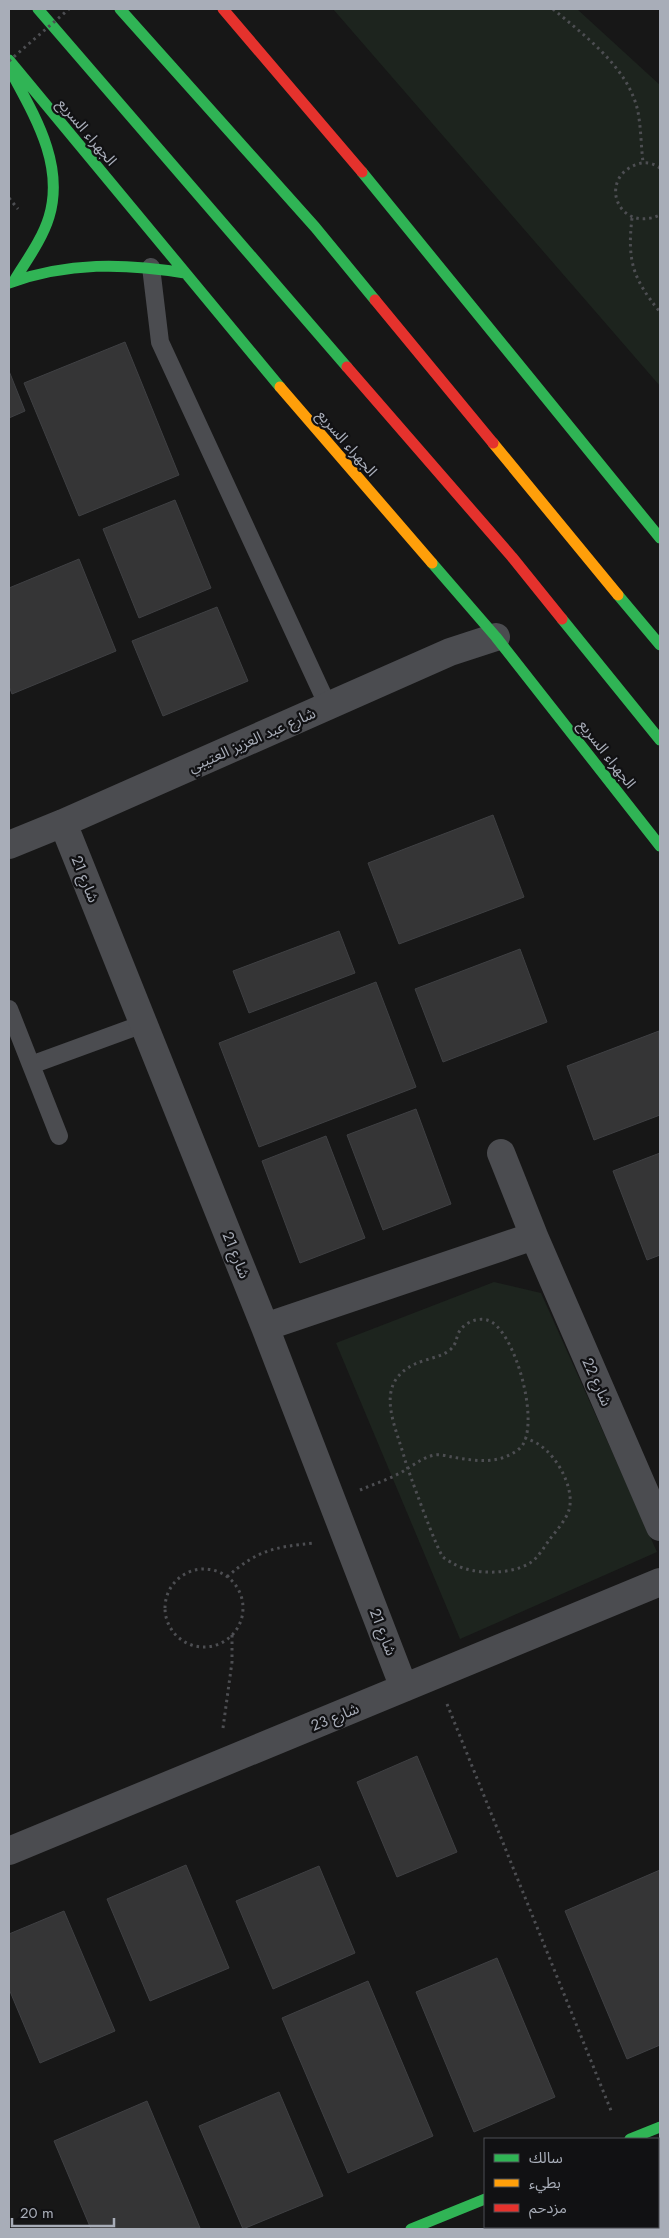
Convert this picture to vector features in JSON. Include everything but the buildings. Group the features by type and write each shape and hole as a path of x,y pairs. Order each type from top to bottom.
{"main road":[{"path":"38,9 512,558 660,740"},
{"path":"120,9 315,227 660,645"},
{"path":"223,9 339,144 660,538"},
{"name":"الجهراء السريع","path":"9,60 311,424 496,638 660,846"},
{"path":"9,68 45,137 54,166 55,192 49,218 36,246 11,282"},
{"path":"11,282 47,272 81,266 116,264 184,273"},
{"path":"632,2138 660,2127"},
{"path":"411,2229 484,2199"}],"street":[{"name":"شارع عبد العزيز العتيبي","path":"9,845 450,652 496,638"},
{"name":"شارع 21","path":"62,823 265,1327 404,1688"},
{"name":"شارع 22","path":"501,1154 534,1236 660,1527"},
{"path":"265,1327 534,1236"},
{"name":"شارع 23","path":"9,1851 660,1582"}],"lane":[{"path":"150,267 160,342 328,706"},
{"path":"9,1009 59,1136"},
{"path":"31,1065 143,1024"}],"path":[{"path":"9,60 69,9"},
{"path":"553,9 592,43 630,89 638,112 643,162"},
{"path":"660,168 643,162 628,167 618,179 616,194 620,208 632,218 648,220 660,215"},
{"path":"632,218 629,239 633,268 642,290 660,312"},
{"path":"333,1503 408,1468 417,1461 436,1454 479,1461 494,1460 510,1456 522,1447 525,1438 528,1402 524,1381 515,1355 496,1326 488,1320 477,1320 464,1325 450,1351 403,1370 392,1384 388,1399 408,1468 442,1556 473,1572 497,1571 530,1563 569,1512 571,1495 565,1479 553,1459 541,1446 525,1438"},
{"path":"227,1577 244,1562 259,1554 280,1547 347,1539"},
{"path":"208,1569 227,1577 233,1582 240,1594 242,1608 240,1623 232,1635 220,1644 207,1647 192,1646 180,1639 170,1628 165,1615 165,1601 171,1587 181,1576 193,1570 208,1569"},
{"path":"217,1765 232,1662 232,1635"},
{"path":"435,1675 615,2121"}],"shaded area":[{"path":"333,9 577,9 660,85 660,386"},
{"path":"494,1282 541,1293 657,1552 460,1639 336,1343"}],"traffic: fast":[{"path":"38,9 347,367"},
{"path":"120,9 315,227 375,300"},
{"path":"9,60 280,387"},
{"path":"10,70 37,122 50,159 53,178 53,197 46,226 14,281"},
{"path":"362,172 660,538"},
{"path":"9,283 53,271 96,266 140,267 185,273"},
{"path":"432,563 496,637 660,846"},
{"path":"618,595 660,645"},
{"path":"562,619 660,740"},
{"path":"632,2138 660,2127"},
{"path":"411,2229 484,2199"}],"traffic: slow":[{"path":"280,387 432,563"},
{"path":"493,443 618,595"}],"traffic: jam":[{"path":"223,9 362,172"},
{"path":"375,300 493,443"},
{"path":"347,367 512,557 562,619"}]}
